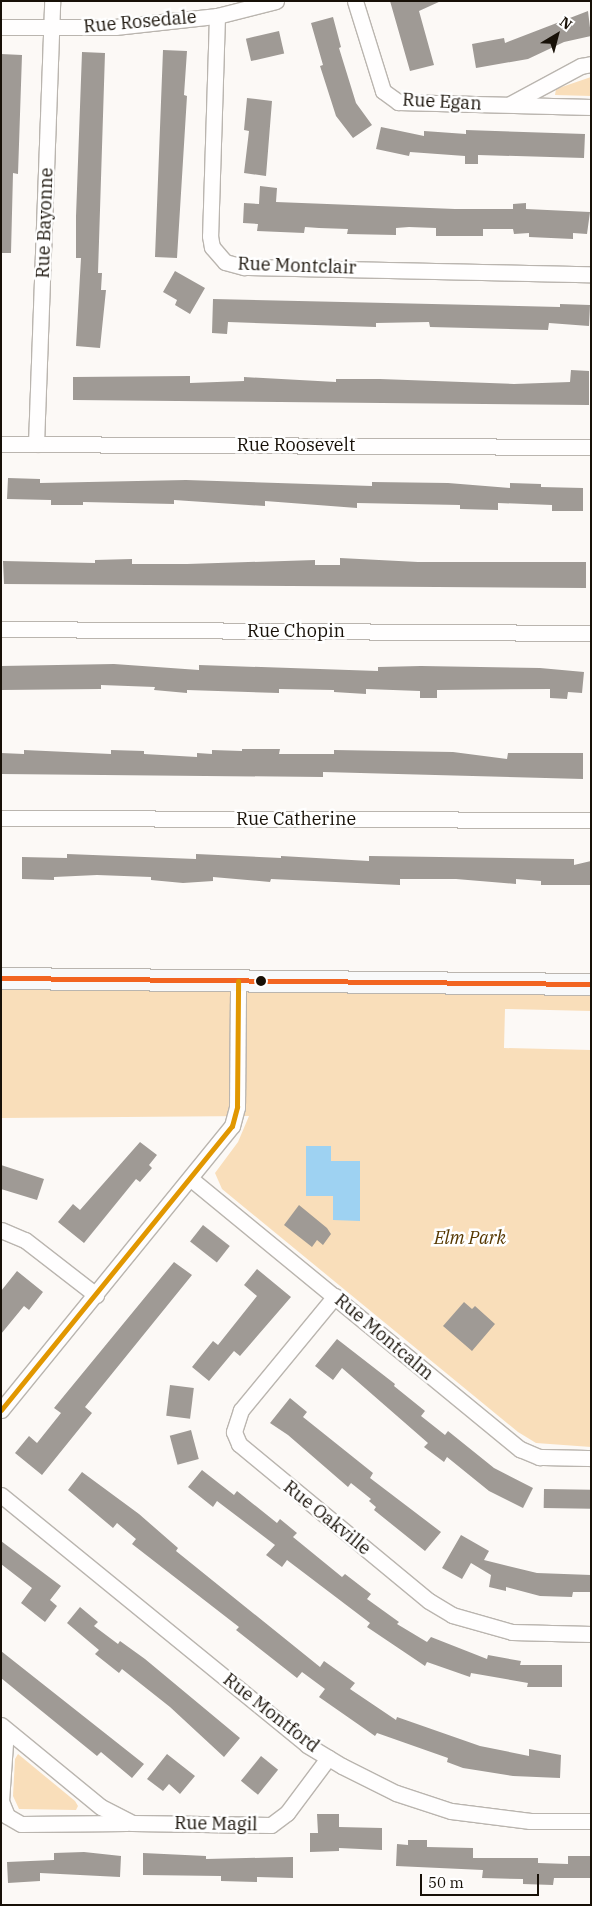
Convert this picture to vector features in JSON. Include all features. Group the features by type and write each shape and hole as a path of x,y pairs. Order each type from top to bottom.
{"street":[{"name":"Rue Bayonne","path":"36,444 52,1"},
{"name":"Rue Rosedale","path":"1,26 51,28 116,27 217,16 276,1"},
{"name":"Rue Egan","path":"356,1 380,82 389,98 406,104 509,104 591,107"},
{"name":"Rue Montclair","path":"217,16 210,236 212,247 225,262 244,267 591,274"},
{"name":"Rue Egan","path":"509,104 581,66 591,64"},
{"name":"Rue Roosevelt","path":"1,444 591,447"},
{"name":"Rue Chopin","path":"1,629 591,633"},
{"name":"Rue Catherine","path":"1,818 591,820"},
{"path":"1,978 591,984"},
{"path":"1,1410 191,1179 235,1118 238,981"},
{"name":"Rue Montcalm","path":"191,1179 528,1455 591,1458"},
{"path":"1,1230 25,1240 96,1295"},
{"name":"Rue Oakville","path":"335,1296 241,1410 234,1432 239,1444 429,1602 452,1615 512,1632 591,1634"},
{"name":"Rue Montford","path":"1,1495 307,1745 328,1758 396,1793 451,1811 530,1821 591,1821"},
{"name":"Rue Magil","path":"4,1728 101,1807 132,1823"},
{"name":"Rue Magil","path":"4,1728 1,1801 7,1816 21,1824 272,1825 287,1813 328,1758"}],"green space":[{"path":"591,77 591,96 555,95 556,89"},
{"name":"Elm Park","path":"1,987 276,988 591,995 591,1011 505,1009 504,1048 591,1050 591,1447 536,1443 518,1432 222,1189 215,1173 238,1142 249,1116 1,1118"},
{"path":"18,1754 75,1801 78,1806 76,1810 19,1809 13,1796 15,1759"}],"water":[{"path":"306,1146 331,1146 331,1161 360,1161 360,1221 333,1220 333,1196 306,1196"}],"building":[{"path":"390,1 441,1 419,11 434,65 410,71"},
{"path":"588,11 591,36 564,42 528,59 476,68 472,44 504,38 505,43"},
{"path":"333,17 341,47 339,48 356,103 372,125 353,138 336,116 320,66 323,65 311,23"},
{"path":"279,31 284,53 251,61 246,39"},
{"path":"163,50 187,51 184,95 187,96 177,258 155,257"},
{"path":"82,52 105,53 98,273 102,273 101,290 106,290 100,348 76,346 81,258 76,258 76,216"},
{"path":"1,54 22,55 18,174 13,173 11,253 1,253"},
{"path":"247,98 272,101 266,176 244,173 249,131 244,130"},
{"path":"381,127 424,136 424,131 466,134 466,130 585,134 584,158 478,155 478,164 465,164 465,156 410,152 409,156 376,149"},
{"path":"260,186 277,188 276,202 455,209 513,209 513,204 526,203 526,209 590,212 587,234 573,233 573,239 529,237 529,233 514,234 513,229 483,229 483,236 436,236 436,228 409,227 396,228 396,235 347,234 348,229 305,227 304,233 257,231 258,224 243,223 244,203 259,204"},
{"path":"175,271 205,288 190,314 175,305 177,300 163,292"},
{"path":"213,299 560,307 560,304 590,305 589,326 549,323 548,330 430,327 429,322 376,323 376,327 228,322 227,334 212,333"},
{"path":"571,370 589,371 589,405 73,400 73,377 190,376 190,383 244,381 244,377 336,382 336,379 380,379 514,384 570,382"},
{"path":"8,478 40,479 40,483 186,480 372,486 372,482 448,483 510,488 510,483 541,484 541,487 583,488 583,511 552,511 552,505 498,503 498,510 460,509 460,505 357,503 357,508 265,501 265,506 174,500 174,504 83,502 83,505 51,505 51,500 7,499"},
{"path":"340,558 418,562 586,562 586,588 4,584 3,561 95,563 95,560 132,559 132,564 187,564 315,560 315,565 340,565"},
{"path":"114,664 199,670 199,665 378,671 378,667 421,666 540,668 584,672 582,693 568,692 567,699 550,698 550,689 437,690 437,698 420,698 420,691 366,689 366,694 334,692 334,690 279,689 279,693 187,690 187,693 154,690 155,687 101,685 101,689 1,690 1,666"},
{"path":"242,749 280,749 279,754 334,754 334,750 453,752 507,759 508,753 583,753 583,779 323,772 323,777 1,774 1,753 24,754 24,750 111,754 111,750 144,751 144,754 197,757 197,753 212,754 212,750 242,751"},
{"path":"67,854 196,859 196,854 369,861 369,856 574,859 574,865 591,861 591,885 541,885 541,881 516,879 516,884 456,879 400,879 400,885 271,879 270,882 213,877 213,881 183,883 151,880 151,877 97,875 54,877 54,880 22,879 22,857 67,858"},
{"path":"140,1142 157,1155 149,1165 152,1168 140,1182 136,1179 84,1243 58,1222 73,1204 80,1210"},
{"path":"1,1165 44,1179 37,1200 1,1189"},
{"path":"299,1205 327,1228 331,1234 323,1245 317,1240 312,1247 284,1225"},
{"path":"203,1225 230,1246 217,1262 190,1242"},
{"path":"174,1262 192,1275 85,1407 92,1413 42,1475 15,1453 29,1436 37,1443 61,1413 54,1408"},
{"path":"257,1269 291,1297 240,1356 234,1351 209,1381 192,1367 213,1341 218,1345 257,1296 244,1285"},
{"path":"17,1271 43,1292 29,1310 24,1306 1,1334 1,1291"},
{"path":"464,1302 472,1309 475,1306 495,1324 472,1351 443,1326"},
{"path":"337,1339 395,1384 394,1386 425,1411 421,1416 445,1435 448,1431 494,1468 533,1488 523,1508 489,1491 447,1457 444,1462 424,1447 428,1443 342,1368 333,1380 315,1366"},
{"path":"170,1385 194,1388 190,1419 166,1416"},
{"path":"290,1398 307,1412 303,1417 373,1473 370,1478 441,1532 425,1551 374,1510 376,1507 369,1501 371,1499 351,1483 348,1487 288,1435 270,1423"},
{"path":"191,1430 199,1459 178,1465 170,1436"},
{"path":"202,1470 234,1495 237,1491 277,1523 280,1519 297,1533 293,1537 342,1577 345,1574 371,1594 367,1599 399,1622 397,1624 427,1642 431,1637 487,1659 488,1655 521,1661 520,1665 562,1665 562,1687 527,1687 528,1683 471,1673 470,1677 427,1662 425,1666 367,1627 370,1623 287,1560 282,1567 266,1555 275,1545 217,1501 213,1507 188,1487"},
{"path":"82,1472 139,1514 178,1548 176,1551 320,1667 324,1661 355,1683 350,1689 396,1720 397,1717 480,1746 529,1756 529,1749 561,1755 560,1778 513,1776 463,1768 447,1762 448,1758 377,1733 375,1736 319,1697 325,1689 302,1672 297,1678 236,1630 239,1627 132,1544 136,1539 117,1523 113,1528 68,1490"},
{"path":"544,1489 591,1490 591,1509 544,1508"},
{"path":"461,1535 489,1551 484,1560 537,1573 591,1575 591,1592 573,1592 572,1597 540,1596 506,1587 506,1591 489,1587 491,1575 471,1563 462,1579 442,1568"},
{"path":"1,1541 61,1586 50,1600 57,1606 45,1622 21,1603 32,1588 1,1564"},
{"path":"80,1607 98,1622 94,1626 118,1644 120,1641 145,1659 240,1738 224,1757 170,1707 122,1669 119,1673 95,1654 99,1650 67,1623"},
{"path":"1,1651 144,1764 132,1778 101,1752 97,1756 1,1678"},
{"path":"167,1754 195,1776 180,1794 169,1784 163,1791 147,1779"},
{"path":"261,1756 278,1770 258,1795 241,1781"},
{"path":"317,1814 339,1814 339,1827 382,1828 382,1850 339,1848 339,1851 310,1852 310,1833 318,1833"},
{"path":"408,1840 427,1840 427,1847 473,1848 473,1858 538,1858 538,1863 568,1864 568,1856 591,1856 591,1878 554,1878 553,1885 523,1884 523,1879 482,1878 483,1870 396,1866 397,1844 408,1845"},
{"path":"84,1852 121,1856 120,1877 40,1873 40,1881 8,1883 7,1862 54,1860 54,1853"},
{"path":"143,1853 206,1856 206,1859 293,1857 293,1878 257,1877 257,1882 221,1881 221,1876 143,1875"}],"transit line":[{"path":"1,978 591,984"},
{"name":"50","path":"1,1410 232,1126 237,1107 238,981"}]}
